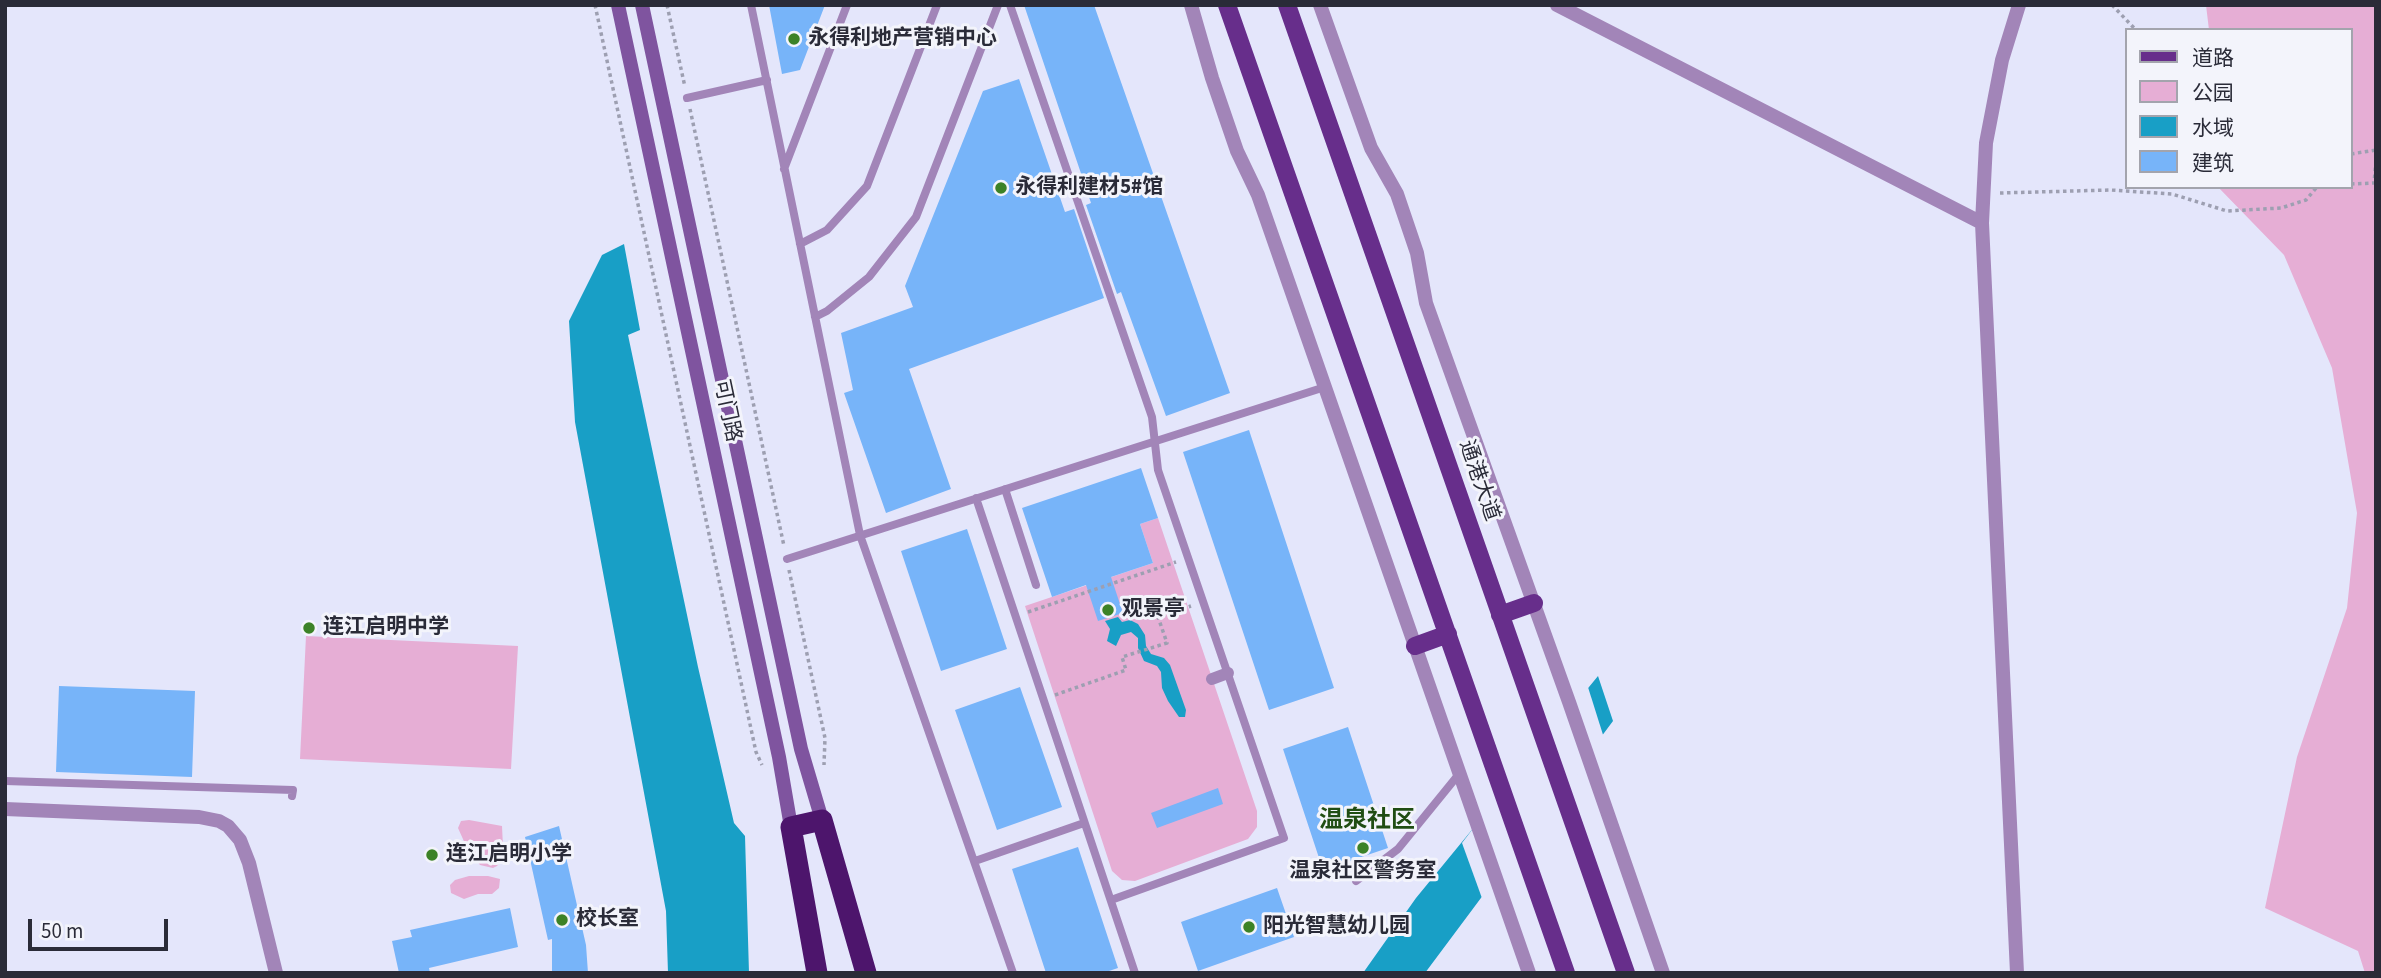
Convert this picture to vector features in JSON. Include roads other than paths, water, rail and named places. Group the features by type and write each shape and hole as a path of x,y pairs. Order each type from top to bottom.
{"highway":[{"path":"817,973 792,827 822,820 866,973"}],"main road":[{"name":"可门路","path":"618,5 792,827"},
{"name":"可门路","path":"642,5 800,750 822,820"},
{"path":"1227,5 1566,973"},
{"name":"通港大道","path":"1287,5 1626,973"},
{"path":"1500,615 1534,603"},
{"path":"1415,646 1448,634"}],"street":[{"path":"1191,5 1237,152 1258,195 1529,973"},
{"path":"1320,5 1371,148 1397,194 1417,253 1426,303 1590,760 1663,973"},
{"path":"1557,5 1982,223"},
{"path":"2017,973 1982,223 1986,143 2002,60 2019,5"},
{"path":"1212,679 1228,673"},
{"path":"5,809 199,817 219,821 228,826 240,840 249,863 276,973"}],"lane":[{"path":"751,5 860,536 1013,973"},
{"path":"785,169 847,5"},
{"path":"800,244 827,230 867,186 937,5"},
{"path":"815,317 827,311 869,277 916,217 998,5"},
{"path":"1010,5 1152,417 1158,470 1284,838 1111,900"},
{"path":"687,98 766,80"},
{"path":"787,559 1325,387"},
{"path":"1004,489 1036,585"},
{"path":"976,498 1135,973"},
{"path":"1356,881 1398,849 1460,774"},
{"path":"5,781 293,790 292,796"},
{"path":"975,861 1084,823"}],"water":[{"path":"624,244 640,330 628,335 734,823 745,836 749,973 668,973 666,911 575,422 569,321 602,255"},
{"path":"1118,617 1122,622 1130,620 1138,624 1151,654 1164,658 1170,665 1186,710 1185,717 1179,717 1168,701 1157,666 1144,661 1138,648 1138,638 1131,632 1121,635 1116,646 1107,641 1110,629 1105,621"},
{"path":"1598,676 1613,721 1425,973 1363,973 1416,898"}],"place":[{"name":"永得利地产营销中心","path":"794,39"},
{"name":"永得利建材5#馆","path":"1001,188"},
{"name":"观景亭","path":"1108,610"},
{"name":"连江启明中学","path":"309,628"},
{"name":"温泉社区警务室","path":"1363,848"},
{"name":"连江启明小学","path":"432,855"},
{"name":"校长室","path":"562,920"},
{"name":"阳光智慧幼儿园","path":"1249,927"}],"district":[{"name":"温泉社区","path":"1367,822"}]}
